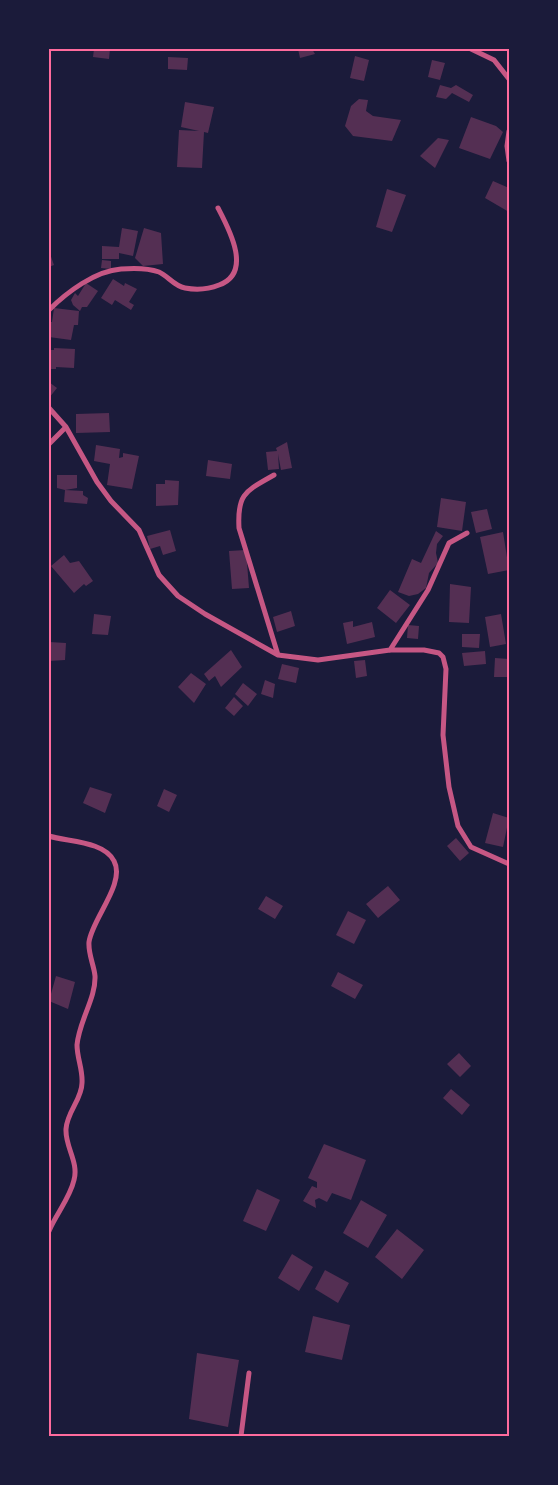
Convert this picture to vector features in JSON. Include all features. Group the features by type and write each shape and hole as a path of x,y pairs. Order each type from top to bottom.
{"street":[{"path":"471,49 494,60 509,79"},
{"path":"509,131 507,146 509,161"},
{"path":"49,310 86,280 105,271 152,270 161,273 183,288 198,289 225,283 233,275 236,266 236,253 232,235 218,208"},
{"path":"49,408 66,427 97,482 139,530 159,575 167,586 205,614 278,655 318,660 390,650 424,650 439,653 443,657 446,669 443,735 449,787 458,826 471,847 509,864"},
{"path":"49,444 66,427"},
{"path":"274,475 249,488 241,499 238,516 239,528 278,655"},
{"path":"390,650 428,590 449,543 467,532"},
{"path":"49,836 97,847 108,852 115,862 116,876 113,888 92,931 89,943 95,976 92,997 83,1016 77,1046 82,1085 68,1118 66,1130 76,1164 75,1180 49,1231"},
{"path":"241,1436 249,1373"}],"building":[{"path":"94,49 110,49 109,59 93,57"},
{"path":"298,49 312,49 315,54 300,58"},
{"path":"355,56 369,60 364,81 350,78"},
{"path":"168,57 188,58 187,70 168,69"},
{"path":"432,60 445,63 440,80 428,77"},
{"path":"440,85 451,88 456,85 473,95 469,102 452,93 446,99 436,97"},
{"path":"359,99 368,100 366,111 373,116 401,120 392,141 353,136 345,126 351,106"},
{"path":"185,102 214,107 208,133 204,132 202,168 177,167 179,130 199,131 181,127"},
{"path":"471,117 496,126 503,132 490,159 459,148"},
{"path":"438,138 449,140 435,168 420,156"},
{"path":"493,181 509,188 509,212 485,198"},
{"path":"387,189 406,195 392,232 376,227"},
{"path":"122,228 138,231 133,256 119,253 119,259 102,259 102,246 119,247"},
{"path":"144,228 161,233 163,264 143,266 135,258"},
{"path":"49,251 54,265 49,267"},
{"path":"102,260 111,261 111,269 101,268"},
{"path":"113,279 124,286 125,283 137,289 129,302 134,305 131,310 115,300 112,305 101,298"},
{"path":"86,283 98,291 87,307 82,307 80,311 73,305 71,300 75,293 78,296"},
{"path":"54,308 79,311 78,325 74,325 71,340 49,337 49,322 52,322"},
{"path":"54,348 75,349 74,368 56,367 56,369 49,369 49,350 54,350"},
{"path":"49,382 57,388 49,398"},
{"path":"109,413 110,432 76,433 76,414"},
{"path":"287,442 292,468 281,470 278,454 279,469 268,470 266,452 277,451 276,448"},
{"path":"96,445 120,449 119,458 123,457 123,453 139,456 132,489 107,485 110,464 94,461"},
{"path":"208,460 232,464 230,479 206,476"},
{"path":"57,475 77,475 77,488 65,490 57,488"},
{"path":"165,480 179,481 178,505 156,506 156,484 165,484"},
{"path":"65,490 83,491 83,495 88,498 87,504 64,502"},
{"path":"441,498 466,502 462,531 437,527"},
{"path":"487,509 492,529 476,533 471,512"},
{"path":"170,530 176,551 163,555 160,546 150,549 147,536"},
{"path":"436,531 443,536 437,544 438,563 429,573 426,588 418,594 409,596 398,592 412,559 421,563"},
{"path":"503,532 509,570 488,574 480,537"},
{"path":"246,550 249,588 232,589 229,551"},
{"path":"64,555 70,563 79,561 93,581 86,586 84,584 74,593 51,566"},
{"path":"450,584 471,587 469,623 449,622"},
{"path":"390,590 410,605 396,623 377,608"},
{"path":"291,611 295,626 277,632 273,617"},
{"path":"94,614 111,616 108,635 92,634"},
{"path":"501,614 506,644 490,647 485,617"},
{"path":"353,621 353,627 372,622 375,637 347,644 343,623"},
{"path":"408,625 419,626 418,639 407,638"},
{"path":"462,634 480,634 479,648 462,647"},
{"path":"49,642 66,643 65,660 49,661"},
{"path":"231,650 242,667 221,687 215,676 209,681 204,674"},
{"path":"485,651 486,664 464,666 462,653"},
{"path":"495,658 509,659 509,677 494,677"},
{"path":"365,660 367,676 356,678 354,661"},
{"path":"282,664 299,668 296,683 278,679"},
{"path":"191,673 206,684 194,703 178,687"},
{"path":"265,680 275,684 273,698 261,694"},
{"path":"243,683 257,694 248,706 235,694"},
{"path":"234,697 243,706 234,716 225,708"},
{"path":"90,787 112,794 105,813 83,803"},
{"path":"164,789 177,795 169,812 157,806"},
{"path":"493,813 509,818 503,847 485,843"},
{"path":"456,838 469,853 460,861 447,846"},
{"path":"388,886 400,900 378,918 366,904"},
{"path":"266,896 283,906 275,919 258,909"},
{"path":"348,911 366,920 354,944 336,935"},
{"path":"338,972 363,985 355,999 331,986"},
{"path":"56,976 75,982 68,1009 49,1001"},
{"path":"459,1053 471,1066 460,1077 447,1064"},
{"path":"451,1089 470,1105 462,1115 443,1098"},
{"path":"324,1144 366,1160 351,1200 332,1193 327,1202 319,1198 315,1200 316,1208 303,1201 312,1186 317,1188 317,1182 308,1178"},
{"path":"257,1189 280,1200 266,1231 243,1221"},
{"path":"361,1200 387,1215 368,1248 343,1233"},
{"path":"397,1229 424,1250 402,1279 375,1257"},
{"path":"292,1254 313,1267 299,1291 278,1278"},
{"path":"325,1270 349,1283 338,1303 315,1289"},
{"path":"313,1316 350,1325 342,1360 305,1352"},
{"path":"197,1353 239,1360 228,1427 189,1419"}]}
